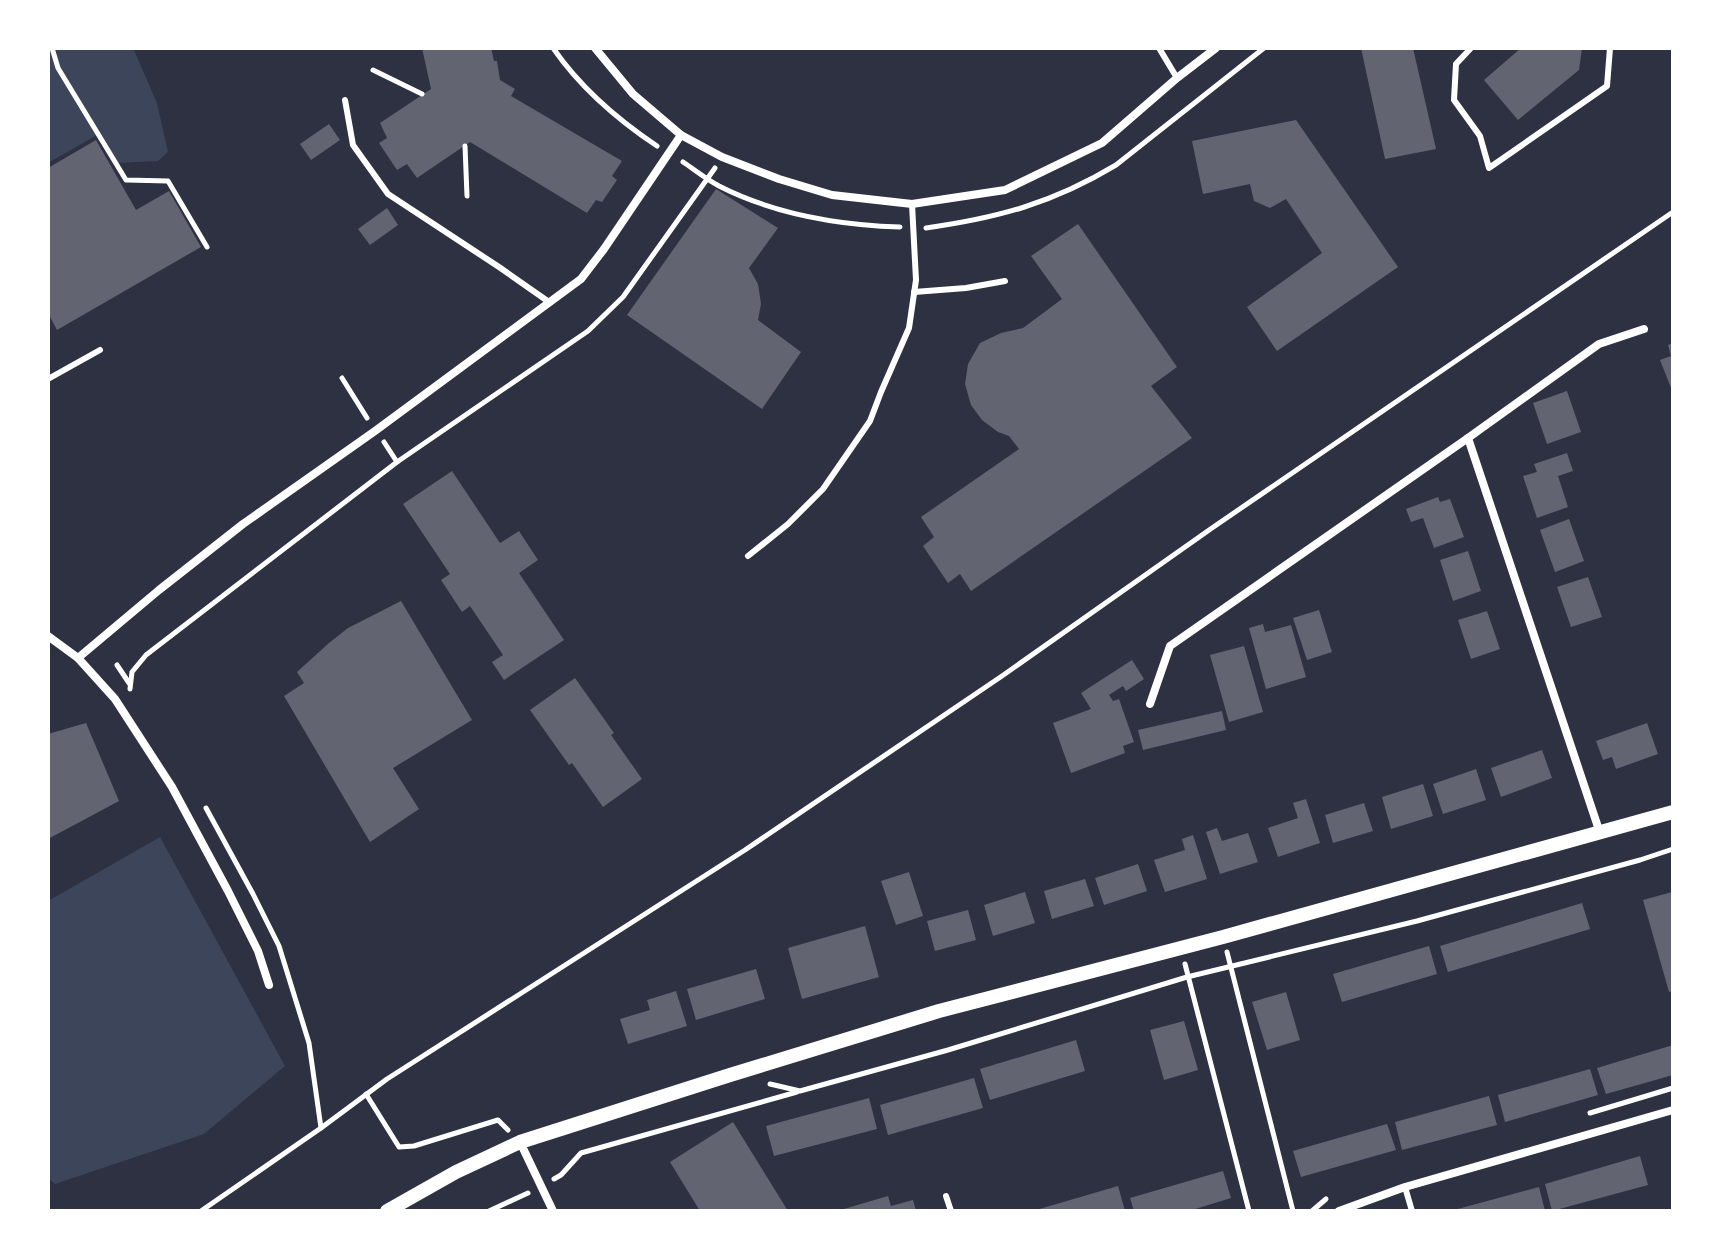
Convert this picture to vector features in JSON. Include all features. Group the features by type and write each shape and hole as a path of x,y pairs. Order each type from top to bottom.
{"street":[{"path":"595,48 633,94 681,135 722,157 832,195 912,204 1005,190 1102,143 1216,48"},
{"path":"78,658 243,524 581,279 681,135"},
{"path":"1150,704 1170,646 1599,344 1644,329"},
{"path":"1468,438 1600,833"},
{"path":"48,636 78,658 115,699 172,787 258,951 269,985"},
{"path":"387,1211 456,1172 520,1142 730,1075 939,1011 1223,937 1673,812"},
{"path":"1339,1211 1405,1187 1673,1110"},
{"path":"520,1142 553,1211"}],"lane":[{"path":"1159,48 1177,78"},
{"path":"1471,48 1456,64 1454,100 1480,136 1489,168 1607,86 1610,48"},
{"path":"345,100 353,145 388,194 549,302"},
{"path":"748,556 788,524 823,489 870,421 909,328 916,280 912,204"},
{"path":"914,292 1005,281"},
{"path":"48,379 100,350"},
{"path":"1405,1187 1412,1211"},
{"path":"946,1196 951,1211"}],"path":[{"path":"52,48 58,68 126,180 168,181 207,247"},
{"path":"138,700 129,688 132,672 146,655 397,462 588,331 623,297 708,179 638,133 608,108 588,90 553,48"},
{"path":"373,70 422,94"},
{"path":"465,146 467,196"},
{"path":"192,1211 202,1210 427,1052 758,842 1673,212"},
{"path":"117,665 130,684"},
{"path":"200,798 279,946 309,1043 321,1128"},
{"path":"489,1211 561,1175 581,1153 948,1050 1187,977 1417,921 1673,849"},
{"path":"1231,966 1293,1211"},
{"path":"1187,977 1249,1211"},
{"path":"730,1075 800,1091"},
{"path":"366,1094 399,1147 414,1146 498,1120 520,1142"}],"shaded area":[{"path":"48,48 133,48 157,103 168,152 158,161 116,163 99,134 48,163"},
{"path":"160,837 285,1066 204,1134 55,1184 48,1178 48,901"}],"building":[{"path":"422,48 491,48 500,80 515,89 511,96 622,161 612,176 617,180 602,202 596,200 587,213 470,142 417,178 407,164 397,170 379,143 387,138 380,123 431,89"},
{"path":"1361,48 1413,48 1436,149 1385,159"},
{"path":"1521,48 1582,48 1579,70 1518,120 1484,80"},
{"path":"1296,120 1398,267 1277,351 1247,307 1322,253 1286,199 1270,208 1254,201 1250,184 1203,194 1192,141"},
{"path":"329,124 340,140 311,160 300,144"},
{"path":"96,140 136,210 169,191 201,247 57,330 48,313 48,168"},
{"path":"716,189 778,228 749,268 758,284 761,304 758,320 801,352 762,409 627,315"},
{"path":"387,208 398,225 370,245 358,229"},
{"path":"1078,224 1177,367 1151,386 1192,438 971,591 960,574 948,583 923,546 934,537 921,517 1019,449 1009,436 982,420 971,405 965,384 968,364 980,343 1001,333 1023,328 1062,299 1031,256"},
{"path":"1673,343 1673,393 1660,360 1671,356 1668,345"},
{"path":"1567,391 1581,432 1547,444 1533,403"},
{"path":"1567,453 1573,471 1558,476 1568,507 1537,518 1523,476 1537,472 1534,464"},
{"path":"452,471 500,543 519,531 538,560 519,573 564,640 504,680 492,662 503,655 470,606 462,612 441,580 450,574 403,504"},
{"path":"1438,497 1440,502 1450,499 1464,537 1434,548 1423,518 1411,522 1406,509"},
{"path":"1569,519 1584,561 1555,572 1540,530"},
{"path":"1468,551 1481,591 1453,601 1440,560"},
{"path":"1588,577 1602,617 1571,627 1557,587"},
{"path":"401,601 472,720 393,768 419,809 370,842 284,696 304,683 297,672 329,643 348,628"},
{"path":"1319,610 1332,652 1307,660 1293,618"},
{"path":"1487,611 1500,649 1471,659 1458,620"},
{"path":"1263,624 1265,632 1291,625 1306,677 1266,689 1249,628"},
{"path":"1244,646 1263,712 1229,722 1210,655"},
{"path":"1132,660 1144,679 1126,691 1123,686 1109,695 1113,701 1119,699 1134,742 1123,746 1125,753 1071,773 1053,723 1091,709 1081,693"},
{"path":"575,678 642,779 603,807 530,710"},
{"path":"1222,711 1226,730 1143,750 1138,730"},
{"path":"86,723 119,801 48,839 48,734"},
{"path":"1647,723 1658,754 1616,769 1612,757 1603,760 1596,741"},
{"path":"1542,750 1552,778 1501,797 1491,768"},
{"path":"1476,769 1486,800 1443,814 1433,784"},
{"path":"1423,784 1433,816 1391,829 1382,797"},
{"path":"1306,799 1320,843 1278,857 1268,828 1298,818 1293,803"},
{"path":"1364,803 1373,831 1333,843 1325,815"},
{"path":"1217,828 1222,841 1248,833 1258,862 1220,874 1206,832"},
{"path":"1193,835 1207,879 1165,892 1154,860 1185,850 1182,839"},
{"path":"1138,864 1147,891 1104,905 1095,878"},
{"path":"909,872 923,916 896,925 881,881"},
{"path":"1085,879 1094,906 1052,919 1044,891"},
{"path":"1025,892 1035,923 993,936 984,905"},
{"path":"1672,892 1673,991 1669,992 1643,900"},
{"path":"1582,903 1590,929 1448,972 1440,946"},
{"path":"968,910 976,940 935,951 927,921"},
{"path":"865,926 879,977 802,999 788,948"},
{"path":"1429,946 1437,974 1342,1002 1333,974"},
{"path":"756,969 765,999 696,1020 687,989"},
{"path":"676,991 687,1026 628,1044 620,1019 650,1010 647,1000"},
{"path":"1286,992 1300,1040 1267,1050 1252,1002"},
{"path":"1184,1021 1198,1070 1164,1080 1150,1030"},
{"path":"1076,1040 1085,1071 990,1100 980,1069"},
{"path":"1673,1045 1673,1075 1606,1094 1597,1068"},
{"path":"1590,1069 1598,1095 1505,1122 1498,1095"},
{"path":"974,1078 983,1108 888,1135 880,1105"},
{"path":"1489,1096 1497,1125 1402,1150 1395,1122"},
{"path":"869,1098 877,1129 774,1156 766,1126"},
{"path":"733,1122 788,1211 700,1211 670,1162"},
{"path":"1387,1124 1396,1150 1301,1177 1293,1151"},
{"path":"1640,1156 1648,1185 1552,1211 1545,1184"},
{"path":"1223,1171 1231,1198 1189,1211 1134,1211 1130,1198"},
{"path":"1118,1186 1125,1211 1036,1211 1036,1210"},
{"path":"1539,1187 1545,1211 1454,1210"},
{"path":"888,1196 891,1206 913,1200 916,1211 837,1211"}]}
